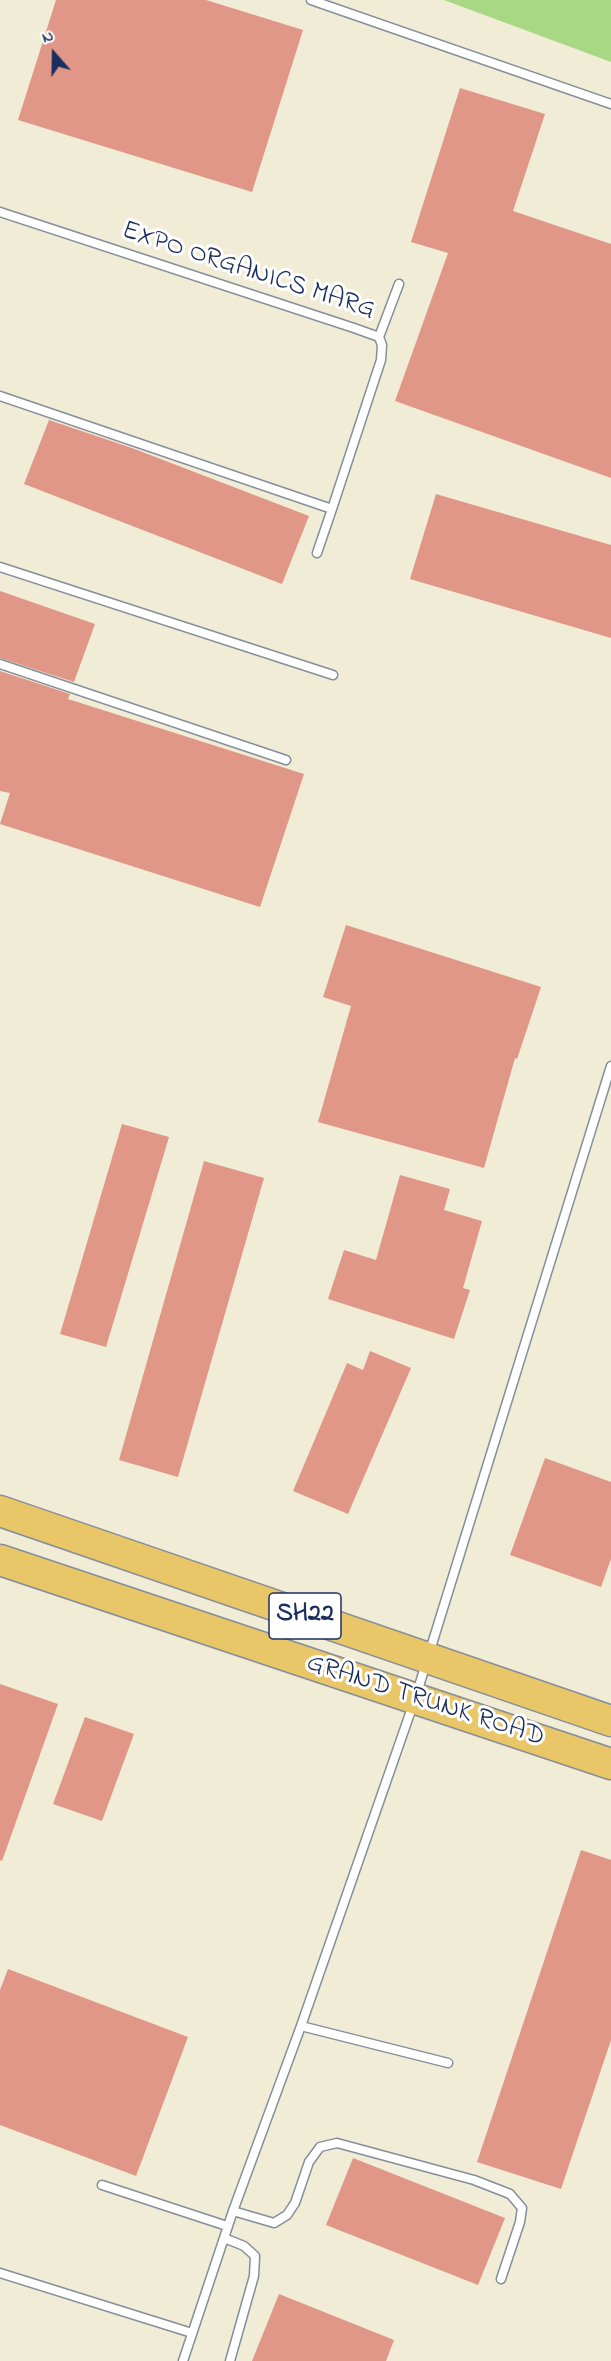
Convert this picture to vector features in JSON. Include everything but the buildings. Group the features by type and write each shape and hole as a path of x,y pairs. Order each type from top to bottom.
{"highway":[{"name":"GRAND TRUNK ROAD","path":"0,1511 611,1721"},
{"path":"76,1586 91,1542"},
{"name":"GRAND TRUNK ROAD","path":"0,1561 611,1764"}],"lane":[{"path":"311,0 611,104"},
{"name":"EXPO ORGANICS MARG","path":"0,212 379,337 382,345 381,360 317,553"},
{"path":"379,337 399,284"},
{"path":"0,396 332,509"},
{"path":"0,567 333,675"},
{"path":"0,664 286,760"},
{"path":"183,2361 227,2226 301,2026 415,1699 611,1066"},
{"path":"301,2026 448,2063"},
{"path":"233,2211 274,2223 287,2215 295,2203 309,2162 320,2147 337,2143 474,2180 510,2194 522,2208 520,2222 501,2279"},
{"path":"102,2185 227,2226"},
{"path":"224,2238 244,2246 255,2256 254,2276 230,2361"},
{"path":"0,2273 192,2333"}],"green space":[{"path":"444,0 611,0 611,62"}]}
